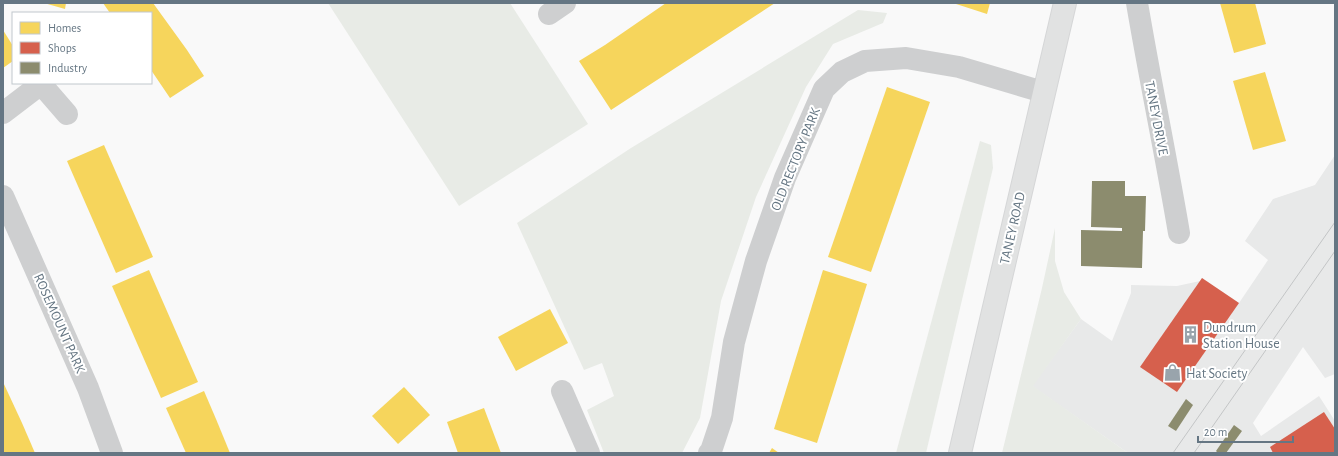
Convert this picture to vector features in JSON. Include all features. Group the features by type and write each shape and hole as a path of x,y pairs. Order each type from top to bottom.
{"main road":[{"name":"TANEY ROAD","path":"960,453 1043,92 1065,3"}],"street":[{"name":"TANEY DRIVE","path":"1137,3 1179,233"},
{"name":"OLD RECTORY PARK","path":"709,453 722,418 734,342 756,261 785,178 824,89 842,72 865,61 906,58 959,68 1043,92"},
{"path":"3,113 41,84 67,114"},
{"name":"ROSEMOUNT PARK","path":"3,196 88,388 112,453"},
{"path":"562,391 589,453"}],"shaded area":[{"path":"328,3 510,3 588,124 459,206"},
{"path":"858,10 887,13 883,23 833,44 806,87 756,197 721,301 700,418 682,453 604,453 587,410 614,396 602,363 584,370 517,223 631,148"},
{"path":"980,141 991,145 993,168 926,453 896,453"},
{"path":"1335,155 1335,374 1325,378 1303,347 1253,423 1261,436 1319,396 1335,421 1335,453 1128,453 1032,386 1081,319 1112,341 1131,293 1131,285 1177,286 1200,281 1202,278 1239,303 1268,260 1245,241 1273,199 1315,185"},
{"path":"1055,228 1055,261 1064,292 1081,319 1033,386 1128,453 1002,453"}],"building: Homes":[{"path":"44,3 66,3 65,9"},
{"path":"103,3 153,3 204,76 170,98 152,71 152,12 109,12"},
{"path":"666,3 775,3 611,110 579,61"},
{"path":"953,3 990,3 987,14"},
{"path":"1220,3 1255,3 1266,44 1234,53"},
{"path":"3,30 12,44 12,62 3,68"},
{"path":"1265,72 1286,141 1253,150 1233,81"},
{"path":"887,87 930,102 871,272 828,257"},
{"path":"104,145 153,257 116,273 67,161"},
{"path":"149,270 198,382 161,398 112,286"},
{"path":"823,270 867,284 817,443 774,429"},
{"path":"550,309 568,343 516,371 498,337"},
{"path":"3,382 22,423 35,453 3,453"},
{"path":"404,387 430,415 398,444 372,416"},
{"path":"204,391 230,453 186,453 166,408"},
{"path":"484,408 501,453 458,453 447,422"},
{"path":"772,448 779,453 769,453"}],"building: Shops":[{"name":"Dundrum Station House","path":"1202,278 1239,303 1177,392 1140,367"},
{"path":"1324,412 1335,429 1335,453 1273,453 1270,447"}],"building: Industry":[{"path":"1092,181 1125,181 1125,196 1146,196 1142,268 1081,266 1081,230 1122,231 1122,228 1091,227"},
{"path":"1186,399 1193,405 1176,431 1168,426"},
{"path":"1234,425 1242,431 1226,453 1218,453 1216,451"}],"tram line":[{"path":"1173,453 1335,222"},
{"path":"1194,453 1335,251"}],"place":[{"name":"Dundrum Station House","path":"1190,335"},
{"name":"Hat Society","path":"1173,373"}]}
